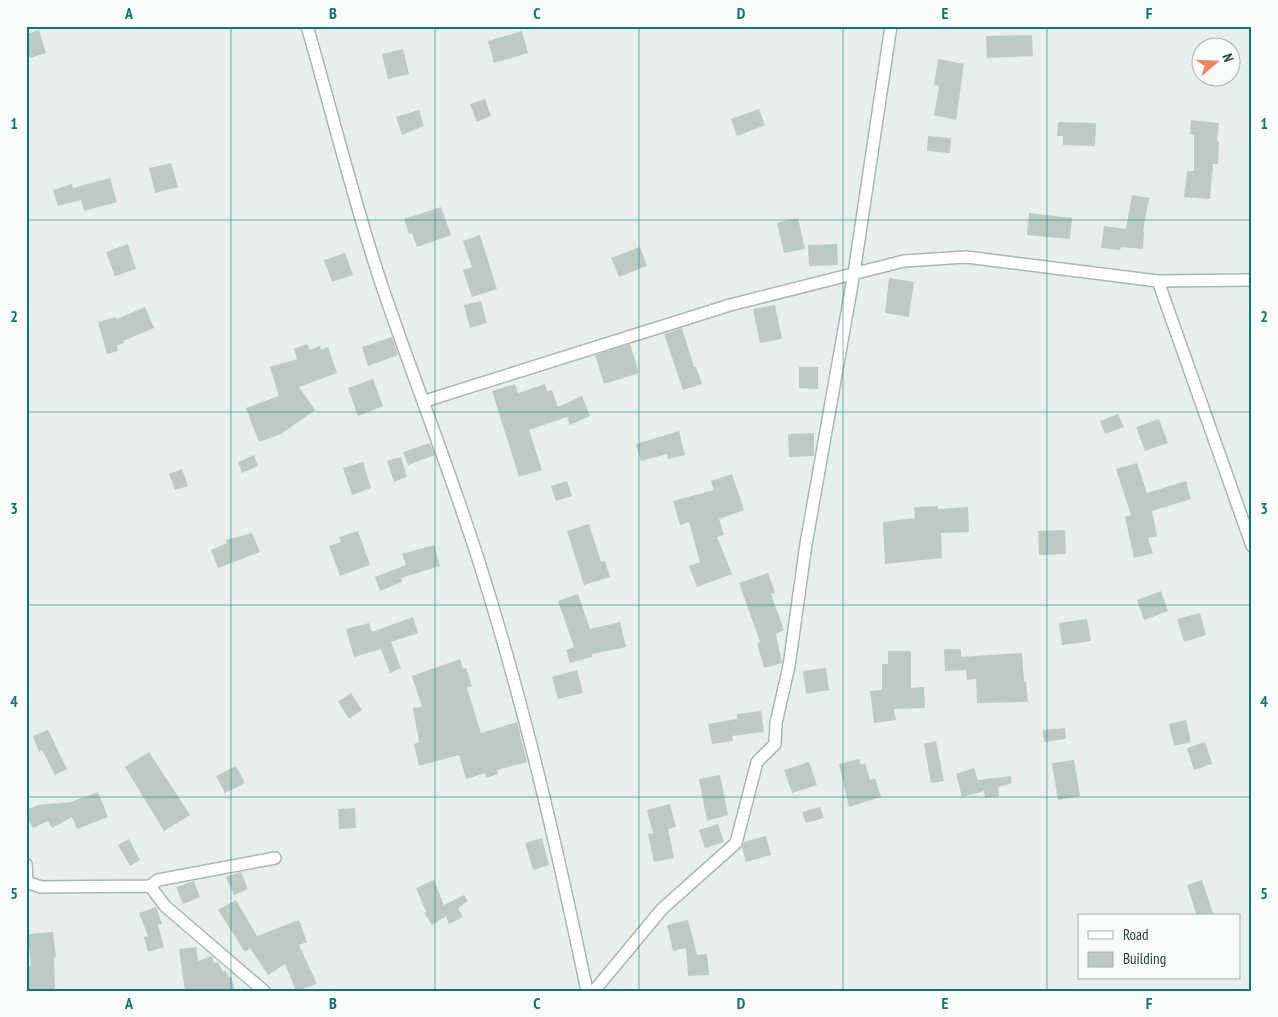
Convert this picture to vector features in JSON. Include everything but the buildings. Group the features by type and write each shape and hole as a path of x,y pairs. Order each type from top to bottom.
{"street":[{"path":"307,26 381,282 425,401 480,566 527,728 560,862 587,991"},
{"path":"594,991 662,909 736,843 757,762 775,744 776,723 789,666 806,544 854,273 891,26"},
{"path":"425,401 730,305 904,261 966,257 1158,280 1252,280"},
{"path":"1158,280 1252,546"},
{"path":"26,864 27,882 41,887 150,886 158,880 275,858"},
{"path":"150,886 165,906 264,991"}]}
